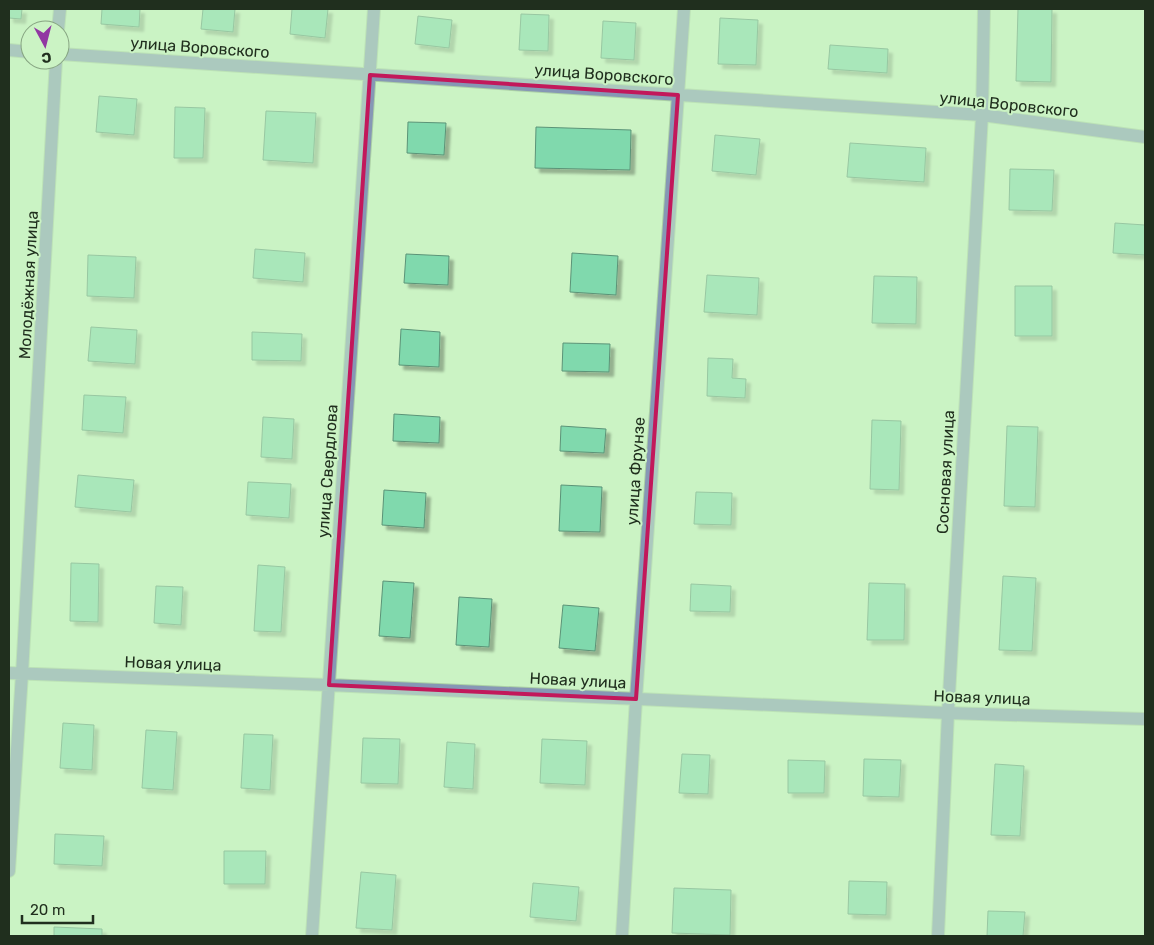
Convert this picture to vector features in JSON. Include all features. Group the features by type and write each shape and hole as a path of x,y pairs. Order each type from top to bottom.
{"street":[{"name":"улица Свердлова","path":"312,936 374,9"},
{"name":"улица Фрунзе","path":"622,936 636,699 684,9"},
{"name":"Сосновая улица","path":"938,936 948,713 982,115 984,9"},
{"name":"улица Воровского","path":"70,55 982,115 1145,138"},
{"name":"Молодёжная улица","path":"9,871 22,674 55,70"},
{"name":"Новая улица","path":"9,673 329,685 948,713 1145,719"}],"highlighted area":[{"path":"370,75 678,95 636,699 329,685"}],"building":[{"path":"9,9 22,9 21,19 9,18"},
{"path":"102,9 140,9 139,27 101,24"},
{"path":"203,9 235,9 233,32 201,29"},
{"path":"292,9 328,9 325,38 290,34"},
{"path":"1018,9 1052,9 1051,82 1016,81"},
{"path":"521,14 549,15 548,51 519,50"},
{"path":"418,16 452,20 449,48 415,44"},
{"path":"720,18 758,20 756,65 718,64"},
{"path":"603,21 636,23 634,60 601,58"},
{"path":"830,45 888,49 887,73 828,69"},
{"path":"99,96 137,99 134,135 96,132"},
{"path":"175,107 205,108 203,158 174,158"},
{"path":"266,111 316,113 313,163 263,160"},
{"path":"408,122 446,123 444,155 407,153"},
{"path":"536,127 631,130 630,170 535,168"},
{"path":"715,135 760,139 756,175 712,171"},
{"path":"850,143 926,148 924,182 847,177"},
{"path":"1010,169 1054,170 1052,211 1009,210"},
{"path":"1115,223 1145,225 1145,255 1113,253"},
{"path":"255,249 305,253 303,282 253,278"},
{"path":"572,253 618,256 616,295 570,292"},
{"path":"406,254 449,256 448,285 404,283"},
{"path":"88,255 136,257 134,298 87,296"},
{"path":"707,275 759,278 757,315 704,312"},
{"path":"874,276 917,277 916,324 872,323"},
{"path":"1015,286 1052,286 1052,336 1015,336"},
{"path":"91,327 137,330 135,364 88,361"},
{"path":"401,329 440,332 439,367 399,365"},
{"path":"252,332 302,334 301,361 252,360"},
{"path":"563,343 610,344 609,372 562,371"},
{"path":"708,358 733,359 732,378 746,379 745,398 707,396"},
{"path":"84,395 126,397 123,433 82,430"},
{"path":"394,414 440,417 439,443 393,441"},
{"path":"263,417 294,419 292,459 261,457"},
{"path":"872,420 901,421 899,490 870,489"},
{"path":"561,426 606,429 604,453 560,451"},
{"path":"1007,426 1038,427 1035,507 1004,506"},
{"path":"78,475 134,480 131,512 75,507"},
{"path":"248,482 291,484 289,518 246,515"},
{"path":"561,485 602,487 600,532 559,531"},
{"path":"384,490 426,493 424,528 382,525"},
{"path":"696,492 732,493 731,525 694,524"},
{"path":"71,563 99,564 98,622 70,621"},
{"path":"258,565 285,567 281,632 254,631"},
{"path":"1003,576 1036,578 1032,651 999,650"},
{"path":"383,581 414,583 410,638 379,636"},
{"path":"869,583 905,584 904,640 867,640"},
{"path":"691,584 731,586 730,612 690,611"},
{"path":"156,586 183,587 181,625 154,623"},
{"path":"459,597 492,599 489,647 456,645"},
{"path":"563,605 599,608 595,651 559,648"},
{"path":"63,723 94,725 92,770 60,768"},
{"path":"146,730 177,732 173,790 142,788"},
{"path":"244,734 273,735 270,790 241,788"},
{"path":"363,738 400,739 398,784 361,783"},
{"path":"542,739 587,741 585,785 540,783"},
{"path":"447,742 475,744 473,789 444,787"},
{"path":"682,754 710,755 708,794 679,793"},
{"path":"864,759 901,760 899,797 863,796"},
{"path":"788,760 825,761 824,793 788,793"},
{"path":"995,764 1024,766 1020,836 991,835"},
{"path":"55,834 104,836 102,866 54,864"},
{"path":"224,851 266,851 265,884 224,884"},
{"path":"361,872 396,875 392,930 356,928"},
{"path":"849,881 887,882 886,915 848,914"},
{"path":"533,883 579,887 576,921 530,917"},
{"path":"674,888 731,890 730,935 672,933"},
{"path":"988,911 1025,912 1023,936 987,936"},
{"path":"54,927 102,929 102,936 54,936"}]}
